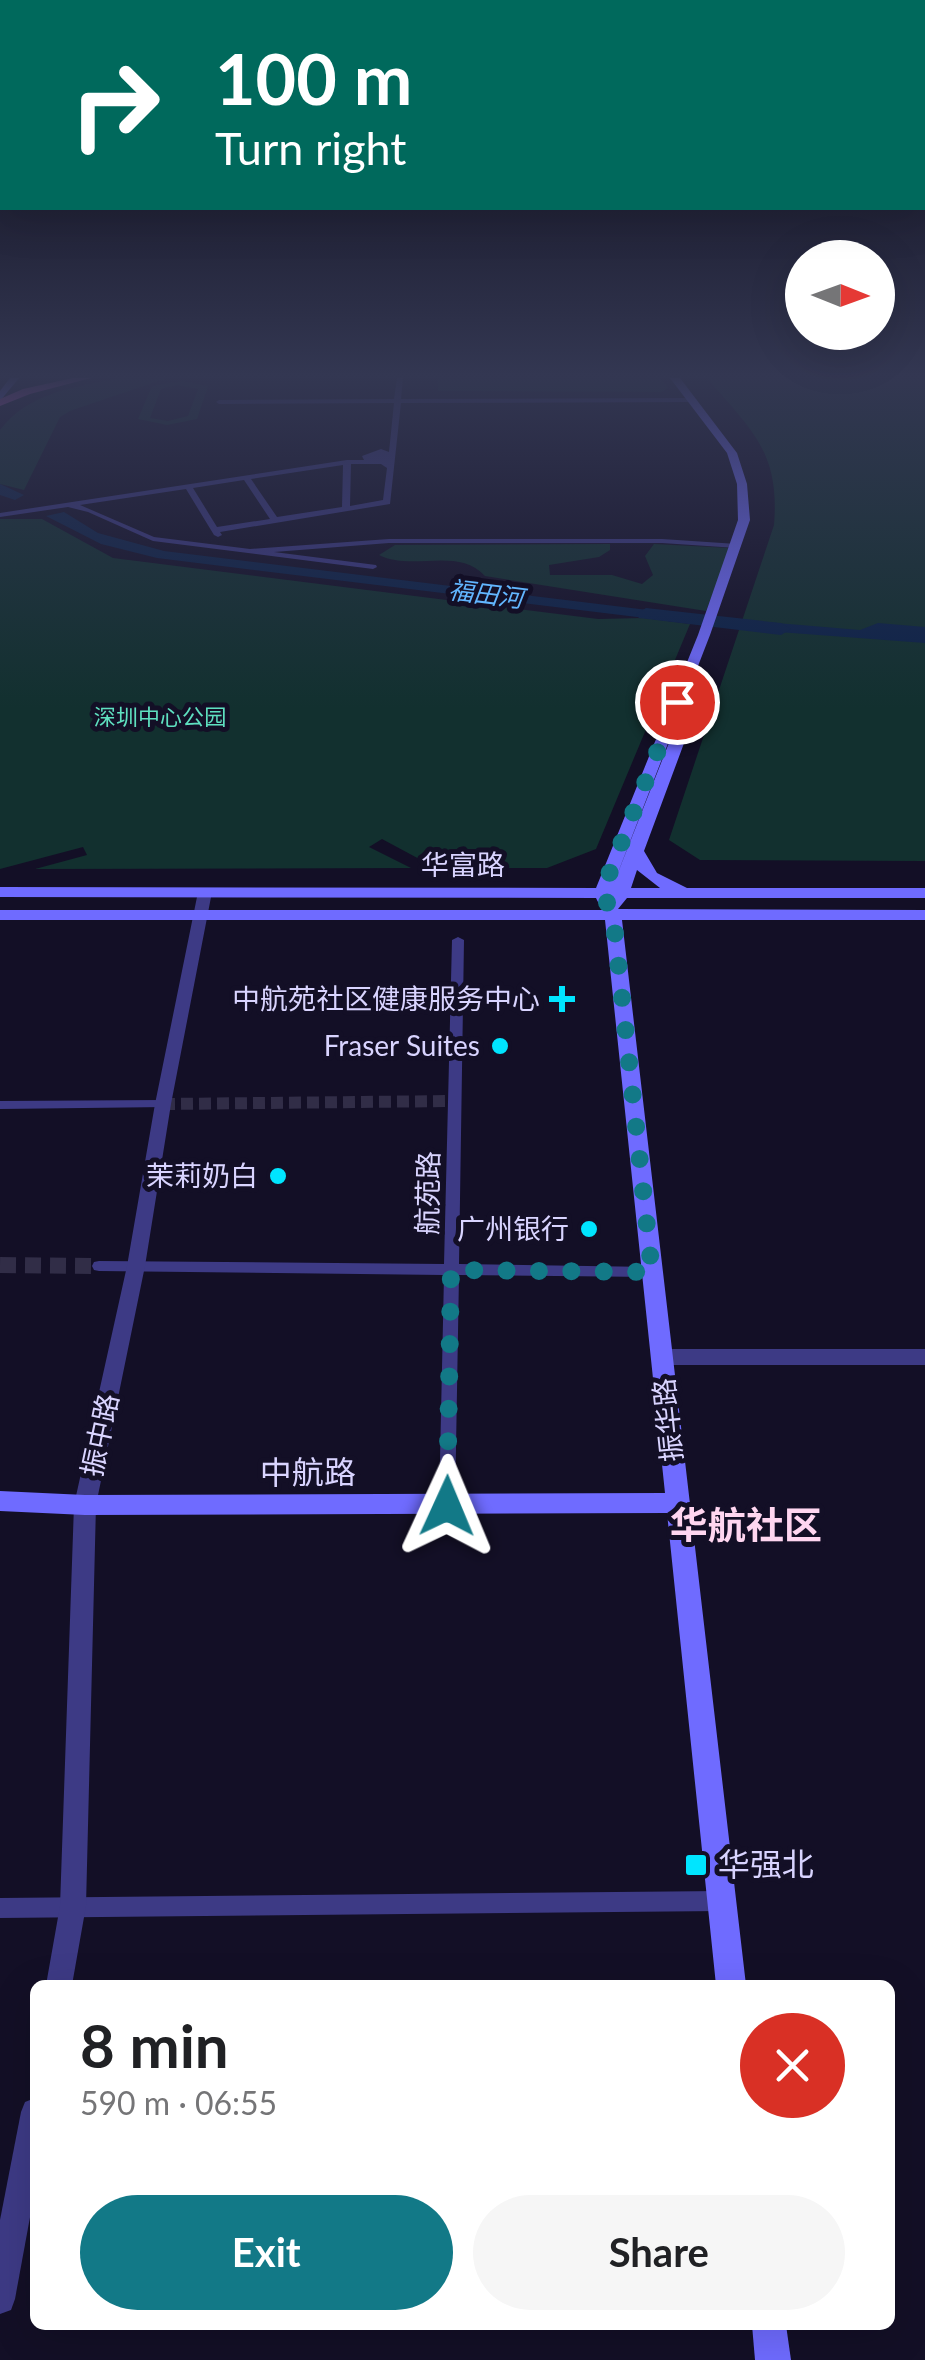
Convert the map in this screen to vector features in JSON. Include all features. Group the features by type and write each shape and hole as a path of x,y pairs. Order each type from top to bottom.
{"main road":[{"path":"611,893 636,850 720,606 745,511 741,488"},
{"path":"720,606 754,528 753,488"},
{"path":"611,893 710,636"},
{"path":"636,850 638,861 654,878 696,892"},
{"name":"华富路","path":"0,892 925,893"},
{"name":"振华路","path":"611,893 731,1980"},
{"name":"华富路","path":"0,915 925,915"},
{"name":"中航路","path":"0,1500 85,1505 676,1503"},
{"path":"771,2330 774,2360"}],"street":[{"path":"0,513 37,511 163,488"},
{"path":"189,488 226,550"},
{"path":"253,488 276,521"},
{"path":"346,510 347,488"},
{"path":"216,530 386,502 388,488"},
{"path":"65,506 80,506 120,528 153,539 373,567"},
{"path":"242,552 375,541 662,541 737,546"},
{"name":"振中路","path":"60,1980 74,1906 85,1505 136,1266 162,1104 205,892"},
{"name":"航苑路","path":"447,1506 458,940"},
{"path":"0,1105 162,1104"},
{"path":"99,1266 652,1272"},
{"path":"662,1356 925,1357"},
{"path":"0,1908 722,1901"},
{"path":"0,2298 30,2139"}],"green space":[{"path":"773,488 925,488 925,861 700,860 669,840 774,525"},
{"name":"深圳中心公园","path":"0,519 42,519 113,558 598,619 644,618 690,624 596,849 547,868 436,868 382,839 369,847 411,868 35,869 87,855 83,847 0,869"},
{"path":"610,544 610,550 599,557 549,565 550,575 612,575 642,584 653,575 645,556 654,544 730,548 706,611 485,576 461,562 392,560 379,555 395,545"}],"water":[{"path":"64,512 98,533 164,551 689,615 686,623 157,558 101,544 46,516"},
{"path":"741,620 860,630 878,623 925,627 925,643 739,629"}],"waterway":[{"name":"福田河","path":"0,489 15,495"},
{"name":"福田河","path":"646,614 781,629"}],"tunnel":[{"path":"163,1104 455,1101"},
{"path":"0,1265 99,1266"}],"place":[{"name":"中航苑社区健康服务中心","path":"562,999"},
{"name":"Fraser Suites","path":"500,1046"},
{"name":"茉莉奶白","path":"278,1176"},
{"name":"广州银行","path":"589,1229"},
{"name":"华强北","path":"696,1865"}],"district":[{"name":"华航社区","path":"746,1526"}],"route":[{"path":"447,1506 451,1270 652,1272 613,915 602,892 677,702"}]}
